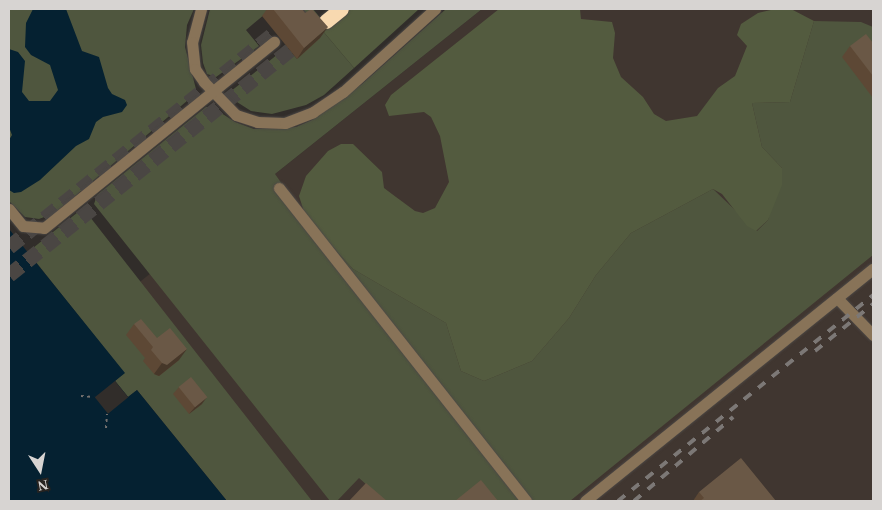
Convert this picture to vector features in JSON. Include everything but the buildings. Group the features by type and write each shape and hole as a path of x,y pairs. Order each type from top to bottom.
{"highway":[{"path":"326,21 341,9"}],"street":[{"path":"200,9 192,42 194,60 196,69 212,92 236,115 257,122 285,123 313,112 343,92 435,9"},
{"path":"9,209 23,226 44,228 274,42"},
{"path":"279,188 526,501"},
{"path":"585,501 873,269"},
{"path":"837,298 873,335"}],"path":[{"path":"81,396 94,397"},
{"path":"106,428 107,414"}],"shaded area":[{"path":"482,9 873,9 873,501 227,501 137,390 87,324"}],"green space":[{"path":"9,9 194,9 187,25 185,47 196,89 194,95 55,213 39,219 25,217 9,201"},
{"path":"210,9 271,9 246,30 259,46 216,77 207,74 203,63 201,45"},
{"path":"285,9 313,9 327,26 322,30 354,68 324,95 306,105 272,114 251,111 226,95 287,47 297,59"},
{"path":"348,9 419,9 354,68 322,30"},
{"path":"446,9 482,9 275,174 306,218 353,269 446,323 461,371 484,381 532,361 569,318 596,275 631,233 713,189 757,231 768,220 782,168 762,147 752,103 790,102 814,21 861,22 873,27 873,255 570,501 385,501 359,478 337,501 330,501 94,204 97,195 206,107 212,107 235,122 254,129 296,127 312,120 362,84"},
{"path":"499,9 580,9 581,19 612,22 615,33 613,58 621,77 643,97 654,114 666,121 697,116 718,88 735,76 747,46 737,35 741,24 758,13 775,9 791,9 814,21 790,102 752,103 762,147 782,168 782,185 768,220 756,231 747,226 722,194 713,189 631,233 596,275 569,318 532,361 484,381 461,371 446,323 353,269 306,218 299,196 306,176 328,151 341,144 353,144 382,172 384,188 415,211 423,213 435,208 449,182 440,136 431,117 424,112 389,116 385,105 391,95"},
{"path":"78,212 90,217 312,501 227,501 137,390 128,397 115,381 124,373 28,252"}],"water":[{"path":"33,9 66,9 82,51 99,57 108,88 112,94 125,100 127,105 122,112 103,117 96,122 89,139 76,146 40,180 21,192 14,193 9,190 9,140 12,135 9,127 9,49 18,52 25,61 22,92 29,101 50,101 58,90 50,65 31,55 25,47 26,23"},
{"path":"9,229 125,373 115,381 128,397 137,390 227,501 9,501"}],"pier":[{"path":"115,381 128,397 108,414 95,397"}],"tunnel":[{"path":"9,247 304,9"},
{"path":"9,275 304,39"}],"railway":[{"path":"618,501 873,295"},
{"path":"815,351 873,304"},
{"path":"634,501 733,417"}]}
